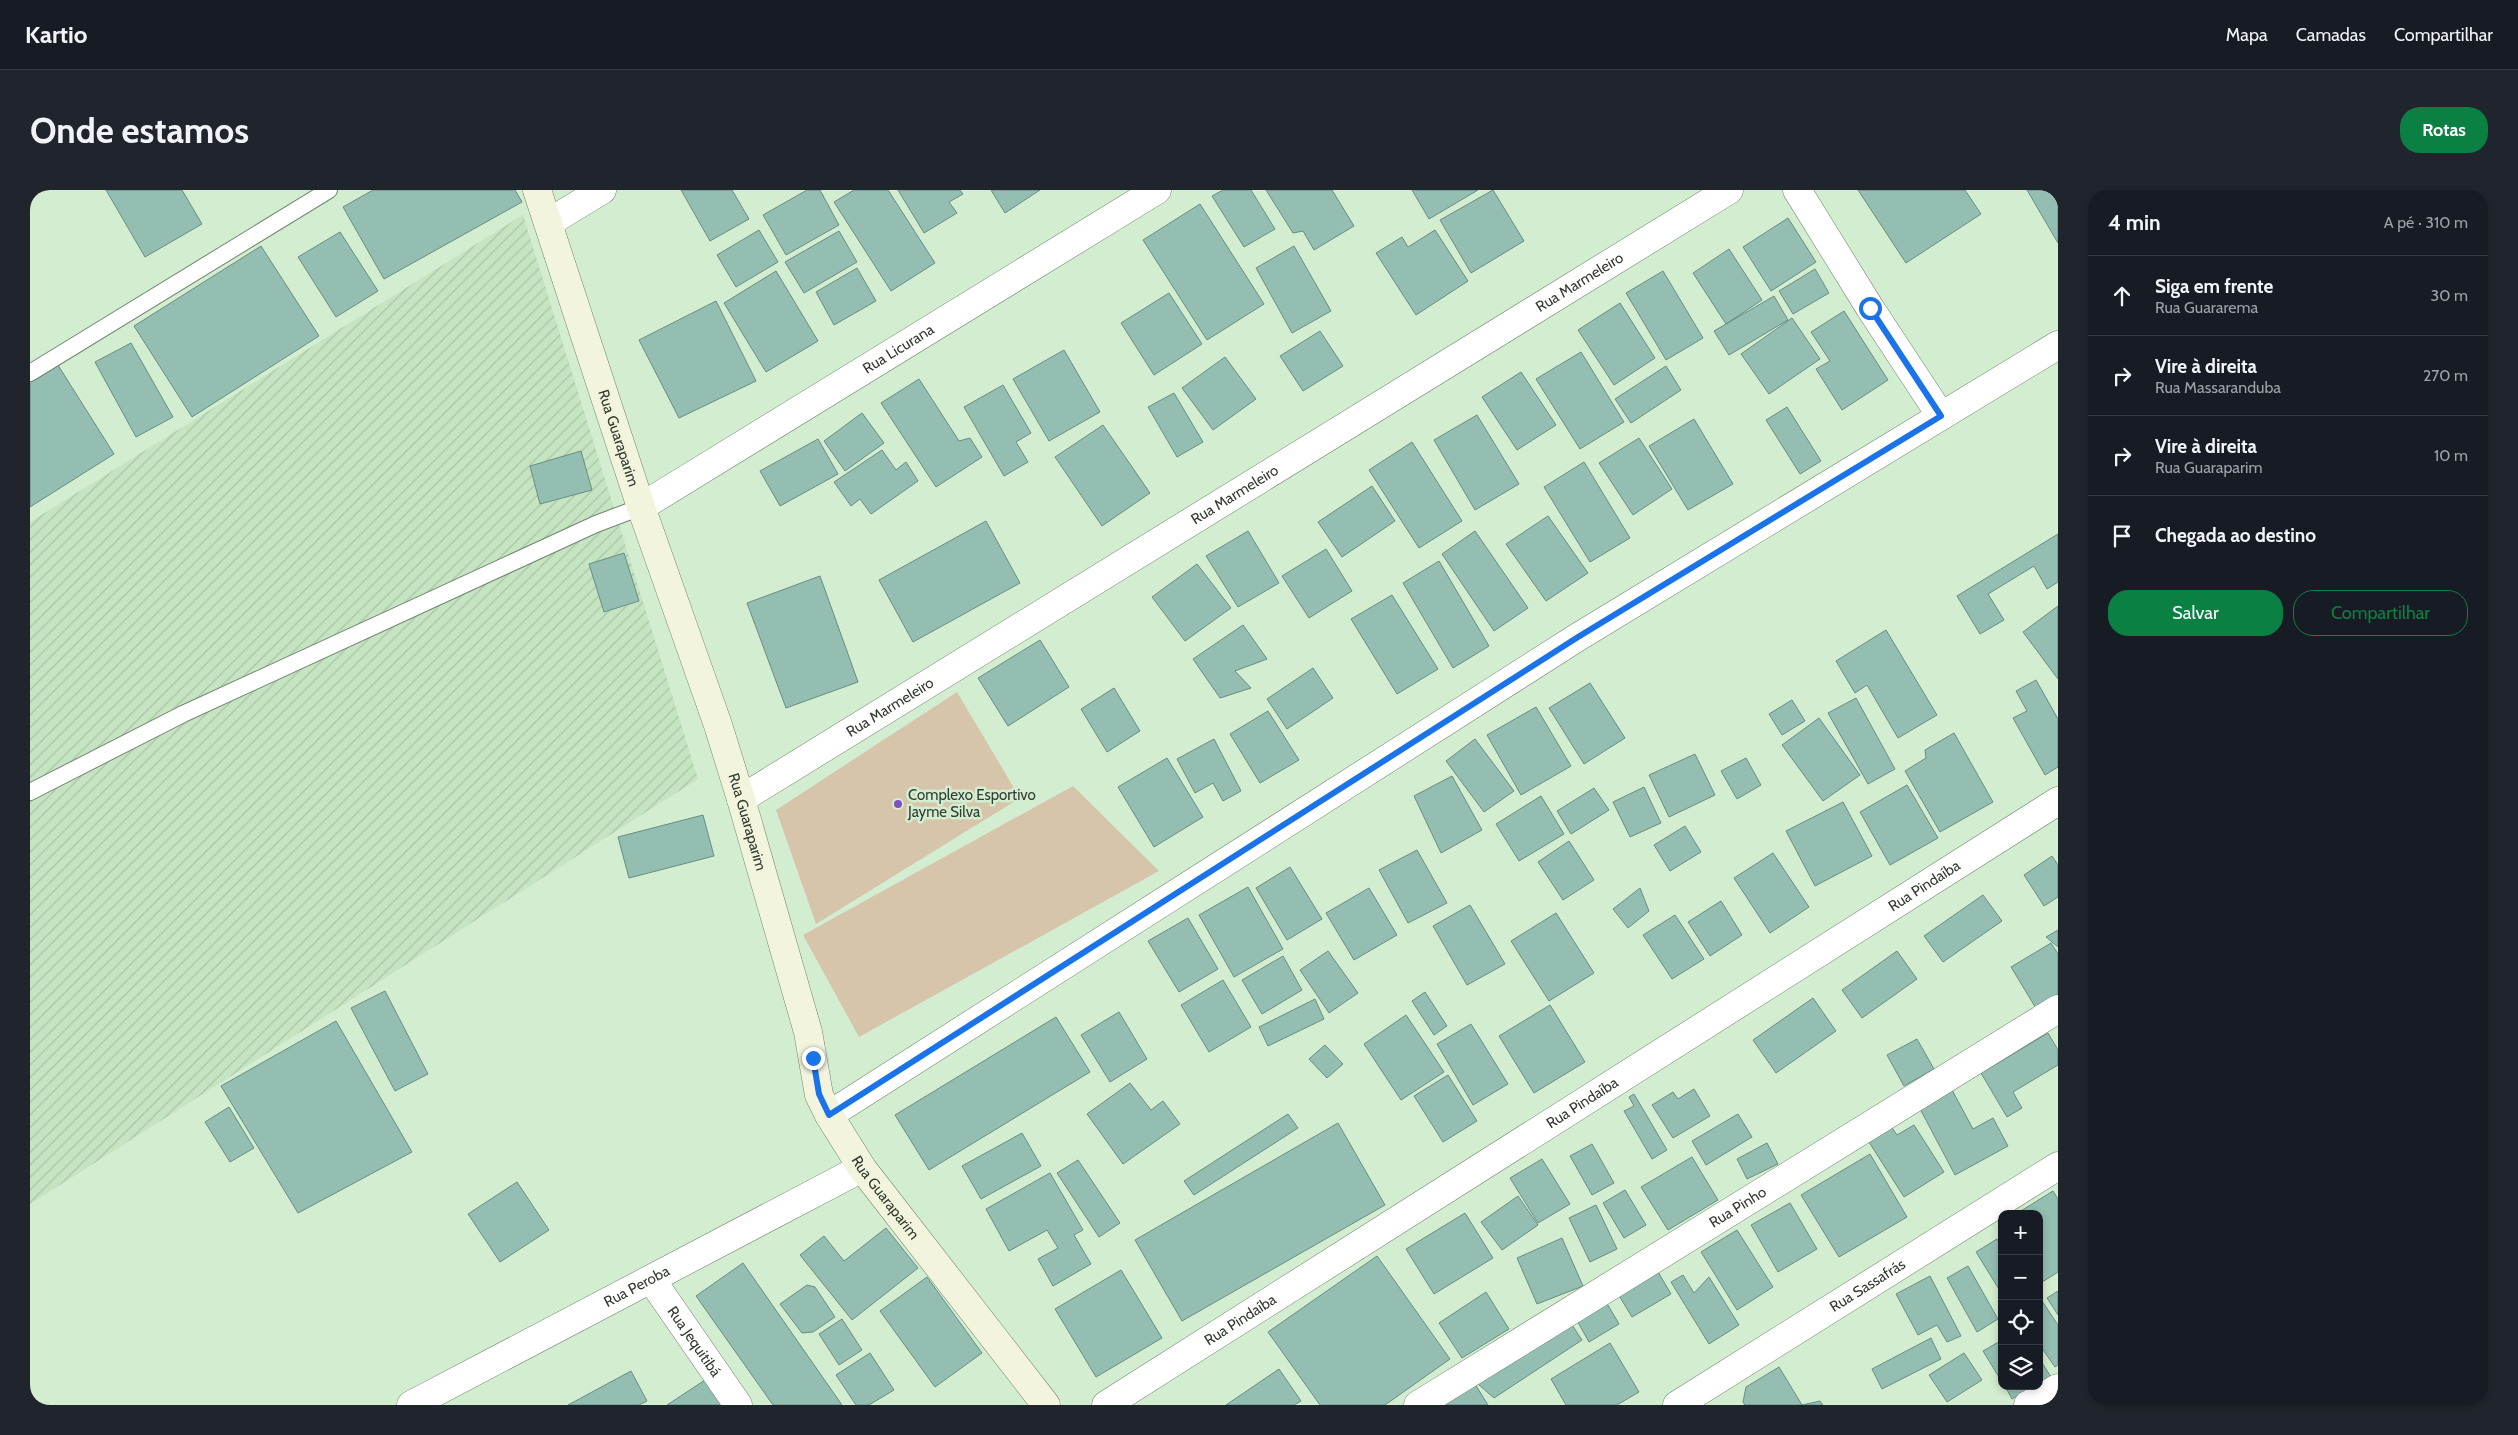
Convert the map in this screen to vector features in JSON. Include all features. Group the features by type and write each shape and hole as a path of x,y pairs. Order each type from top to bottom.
{"street":[{"name":"Rua Guaraparim","path":"537,190 641,507 718,725 808,1032 819,1094 829,1115 862,1168 1046,1405"},
{"path":"548,223 602,190"},
{"name":"Rua Licurana","path":"641,507 1157,190"},
{"name":"Rua Marmeleiro","path":"741,799 1729,190"},
{"path":"1797,190 1870,308 1941,416"},
{"path":"829,1115 1578,637 2058,345"},
{"name":"Rua Pindaíba","path":"1106,1405 2058,801"},
{"name":"Rua Pinho","path":"1418,1405 2058,1009"},
{"name":"Rua Sassafrás","path":"1677,1405 2058,1166"},
{"name":"Rua Peroba","path":"411,1405 862,1168"},
{"name":"Rua Jequitibá","path":"651,1279 738,1405"},
{"path":"2028,1405 2058,1388"}],"lane":[{"path":"30,373 329,190"},
{"path":"30,792 183,714 596,524 641,507"}],"shaded area":[{"path":"523,215 698,779 30,1204 30,522"},
{"name":"Complexo Esportivo Jayme Silva","path":"957,692 1020,798 816,924 776,810"},
{"path":"1073,786 1159,871 859,1037 803,935"}],"building":[{"path":"106,190 182,190 202,224 145,257"},
{"path":"373,190 515,190 522,202 384,279 343,207"},
{"path":"681,190 732,190 749,219 710,241"},
{"path":"807,190 820,190 839,225 786,255 763,215"},
{"path":"854,190 888,190 935,263 891,291 834,202"},
{"path":"898,190 960,190 963,194 949,202 957,213 924,233"},
{"path":"991,190 1040,190 1005,213"},
{"path":"1223,190 1251,190 1275,229 1244,247 1212,196"},
{"path":"1266,190 1332,190 1354,226 1314,250 1303,231 1293,233"},
{"path":"1412,190 1478,190 1429,219"},
{"path":"1493,190 1524,241 1471,273 1440,220"},
{"path":"1858,190 1965,190 1981,214 1906,263"},
{"path":"2027,190 2058,190 2058,243"},
{"path":"1200,204 1264,304 1207,340 1143,240"},
{"path":"1788,218 1816,262 1771,291 1743,247"},
{"path":"759,230 778,262 736,287 717,255"},
{"path":"1435,230 1468,281 1416,315 1376,253 1402,237 1408,247"},
{"path":"839,231 857,262 804,293 785,262"},
{"path":"340,232 378,291 336,317 298,257"},
{"path":"261,246 319,336 192,417 134,326"},
{"path":"1294,246 1331,311 1292,333 1256,268"},
{"path":"1729,249 1762,300 1726,324 1693,273"},
{"path":"857,268 876,301 834,325 816,292"},
{"path":"1815,269 1829,293 1793,314 1779,291"},
{"path":"776,271 818,341 766,372 724,303"},
{"path":"1663,271 1703,338 1666,360 1626,293"},
{"path":"1169,293 1202,344 1154,375 1121,323"},
{"path":"1774,296 1788,320 1729,355 1714,331"},
{"path":"716,301 756,381 679,418 639,340"},
{"path":"1620,303 1655,358 1614,385 1578,330"},
{"path":"1844,311 1888,380 1842,410 1816,369 1830,361 1811,332"},
{"path":"1792,318 1820,359 1769,394 1741,354"},
{"path":"1320,331 1343,366 1303,391 1280,356"},
{"path":"131,343 173,417 136,437 95,362"},
{"path":"1064,350 1100,412 1049,441 1013,379"},
{"path":"1581,352 1624,422 1580,449 1536,379"},
{"path":"1225,357 1256,399 1213,430 1182,388"},
{"path":"56,362 114,454 30,507 30,379"},
{"path":"1666,366 1681,390 1631,423 1615,399"},
{"path":"1521,372 1556,425 1517,450 1482,397"},
{"path":"919,379 959,441 970,438 982,457 936,487 881,403"},
{"path":"1003,385 1031,433 1016,442 1028,462 1004,476 964,407"},
{"path":"1174,393 1203,442 1177,457 1148,407"},
{"path":"1787,407 1821,461 1800,474 1766,420"},
{"path":"862,413 884,443 845,471 824,441"},
{"path":"1477,415 1519,484 1475,510 1434,440"},
{"path":"1694,419 1733,484 1688,510 1649,446"},
{"path":"1103,425 1150,493 1102,526 1055,457"},
{"path":"1639,438 1672,489 1633,515 1599,463"},
{"path":"818,439 838,474 780,506 760,471"},
{"path":"1412,442 1462,521 1419,548 1369,470"},
{"path":"882,450 896,470 906,462 918,481 871,514 860,499 851,506 834,482"},
{"path":"581,451 592,490 540,504 530,466"},
{"path":"1584,462 1630,538 1590,562 1544,487"},
{"path":"1372,486 1395,521 1342,557 1318,522"},
{"path":"1548,516 1588,573 1546,601 1506,544"},
{"path":"986,521 1020,583 913,642 879,580"},
{"path":"1248,531 1279,583 1238,607 1206,556"},
{"path":"1475,531 1528,608 1494,631 1442,554"},
{"path":"2058,534 2058,582 2047,589 2034,566 1988,594 2004,620 1980,634 1957,596"},
{"path":"1326,549 1352,591 1309,618 1282,576"},
{"path":"624,553 639,601 604,612 589,564"},
{"path":"1439,561 1489,646 1453,668 1403,583"},
{"path":"1197,564 1231,608 1185,641 1152,597"},
{"path":"820,576 858,682 786,708 747,603"},
{"path":"1392,595 1438,669 1397,694 1351,619"},
{"path":"2058,606 2058,679 2023,632"},
{"path":"1243,625 1267,659 1235,671 1251,688 1220,698 1193,659"},
{"path":"1886,630 1937,715 1898,738 1867,685 1855,693 1836,661"},
{"path":"1040,640 1069,687 1008,726 978,678"},
{"path":"1313,668 1333,698 1287,729 1267,699"},
{"path":"2036,680 2058,719 2058,767 2045,775 2013,718 2027,711 2016,691"},
{"path":"1590,683 1625,738 1584,764 1549,708"},
{"path":"1114,688 1140,731 1107,752 1081,709"},
{"path":"1856,698 1895,769 1868,784 1828,713"},
{"path":"1792,700 1805,721 1782,735 1769,714"},
{"path":"1536,707 1571,766 1521,795 1487,735"},
{"path":"1268,711 1299,760 1260,783 1230,734"},
{"path":"1819,718 1860,775 1823,801 1782,745"},
{"path":"1954,733 1993,802 1940,832 1905,771 1926,758 1925,750"},
{"path":"1214,739 1241,791 1223,801 1213,783 1195,793 1177,759"},
{"path":"1475,739 1514,791 1484,812 1446,761"},
{"path":"1695,754 1715,795 1669,817 1649,775"},
{"path":"1167,758 1203,817 1154,847 1118,787"},
{"path":"1746,758 1761,785 1737,799 1721,771"},
{"path":"1452,776 1482,830 1441,853 1414,796"},
{"path":"1907,785 1938,838 1890,865 1860,812"},
{"path":"1644,787 1661,823 1630,837 1613,802"},
{"path":"1594,788 1609,810 1571,834 1557,811"},
{"path":"1541,796 1564,834 1519,861 1496,824"},
{"path":"1843,802 1872,856 1815,886 1786,831"},
{"path":"703,815 714,856 629,878 618,837"},
{"path":"1685,826 1701,852 1670,871 1654,845"},
{"path":"1569,841 1594,880 1563,900 1538,862"},
{"path":"1417,850 1447,903 1408,923 1379,870"},
{"path":"1773,853 1809,907 1770,933 1734,878"},
{"path":"2052,856 2058,865 2058,897 2044,906 2024,875"},
{"path":"1290,867 1322,919 1287,940 1256,888"},
{"path":"1248,887 1283,949 1234,977 1199,915"},
{"path":"1369,888 1397,935 1354,960 1326,913"},
{"path":"1640,888 1649,911 1628,928 1613,909"},
{"path":"1983,895 2002,921 1943,962 1924,936"},
{"path":"1721,901 1742,935 1710,956 1688,922"},
{"path":"1470,905 1505,964 1467,985 1433,926"},
{"path":"1556,913 1594,973 1549,1001 1511,941"},
{"path":"1675,915 1704,959 1672,979 1643,935"},
{"path":"1188,918 1218,969 1179,992 1148,941"},
{"path":"2058,930 2058,947 2046,937"},
{"path":"2051,943 2058,954 2058,997 2037,1010 2011,967"},
{"path":"1328,951 1358,993 1329,1013 1300,970"},
{"path":"1897,951 1917,979 1862,1018 1842,990"},
{"path":"1283,956 1302,990 1262,1014 1242,980"},
{"path":"1223,980 1251,1027 1209,1052 1181,1005"},
{"path":"385,991 428,1074 395,1091 351,1008"},
{"path":"1425,992 1447,1026 1434,1035 1412,1001"},
{"path":"1813,998 1836,1031 1776,1073 1753,1040"},
{"path":"1315,999 1324,1019 1268,1046 1259,1027"},
{"path":"1550,1005 1585,1062 1534,1093 1499,1036"},
{"path":"1119,1012 1147,1059 1110,1082 1081,1035"},
{"path":"1406,1015 1444,1072 1401,1100 1364,1044"},
{"path":"1056,1017 1090,1072 929,1170 895,1115"},
{"path":"336,1021 412,1152 298,1213 221,1086"},
{"path":"1471,1024 1508,1084 1473,1105 1437,1044"},
{"path":"2048,1033 2058,1050 2058,1065 2013,1092 2022,1108 2007,1117 1981,1073"},
{"path":"1917,1039 1934,1069 1904,1086 1887,1055"},
{"path":"1325,1045 1343,1064 1327,1078 1309,1059"},
{"path":"1448,1075 1477,1121 1443,1142 1414,1096"},
{"path":"1130,1083 1151,1110 1163,1101 1180,1124 1123,1164 1087,1114"},
{"path":"1951,1088 1973,1129 1993,1118 2008,1146 1955,1175 1918,1105"},
{"path":"1694,1089 1710,1116 1673,1138 1652,1105 1673,1092 1678,1099"},
{"path":"1634,1094 1667,1150 1652,1159 1624,1111 1634,1106 1629,1097"},
{"path":"229,1107 254,1148 230,1162 205,1122"},
{"path":"1288,1114 1298,1128 1194,1195 1184,1181"},
{"path":"1738,1114 1752,1137 1706,1165 1692,1141"},
{"path":"1338,1123 1385,1205 1182,1321 1135,1240"},
{"path":"1890,1125 1897,1135 1914,1125 1944,1172 1904,1197 1867,1139"},
{"path":"1022,1133 1041,1166 981,1199 962,1166"},
{"path":"1767,1143 1778,1164 1747,1179 1737,1159"},
{"path":"1592,1144 1614,1183 1592,1195 1570,1156"},
{"path":"1870,1154 1907,1217 1839,1257 1801,1195"},
{"path":"1692,1157 1718,1200 1668,1230 1641,1187"},
{"path":"1542,1159 1570,1204 1538,1223 1510,1178"},
{"path":"1078,1160 1120,1223 1099,1237 1057,1173"},
{"path":"1050,1173 1083,1230 1074,1235 1091,1264 1053,1286 1038,1259 1058,1248 1047,1230 1009,1251 986,1209"},
{"path":"517,1182 549,1230 500,1262 468,1214"},
{"path":"1625,1190 1646,1225 1624,1238 1603,1203"},
{"path":"2053,1191 2058,1199 2058,1272 2043,1281 2043,1210 2022,1210"},
{"path":"1518,1196 1538,1225 1502,1250 1481,1222"},
{"path":"1790,1203 1817,1249 1778,1272 1751,1225"},
{"path":"1596,1205 1617,1249 1590,1262 1569,1218"},
{"path":"1465,1213 1493,1258 1434,1294 1406,1249"},
{"path":"886,1228 918,1268 852,1320 800,1255 824,1236 844,1261"},
{"path":"1737,1230 1773,1287 1737,1310 1701,1252"},
{"path":"1562,1238 1583,1286 1537,1304 1517,1258"},
{"path":"1997,1239 1998,1241 1998,1288 1976,1252"},
{"path":"1377,1256 1450,1359 1385,1405 1320,1405 1268,1332"},
{"path":"743,1263 842,1405 773,1405 696,1296"},
{"path":"1968,1266 1998,1319 1977,1332 1947,1278"},
{"path":"1121,1270 1162,1338 1096,1377 1055,1309"},
{"path":"1657,1270 1671,1294 1632,1317 1618,1294"},
{"path":"1683,1275 1694,1293 1709,1277 1739,1325 1709,1344 1671,1282"},
{"path":"1930,1276 1961,1336 1947,1342 1937,1325 1918,1335 1896,1294"},
{"path":"927,1277 982,1353 935,1387 880,1311"},
{"path":"807,1285 815,1287 835,1317 813,1332 802,1333 780,1304"},
{"path":"2058,1291 2058,1315 2047,1298"},
{"path":"1486,1292 1509,1329 1462,1358 1439,1323"},
{"path":"1605,1300 1619,1324 1589,1342 1575,1317"},
{"path":"2043,1302 2058,1325 2058,1365 2055,1367 2043,1350"},
{"path":"1566,1316 1582,1340 1494,1398 1471,1378"},
{"path":"842,1319 862,1350 839,1365 819,1334"},
{"path":"1931,1338 1941,1359 1882,1389 1872,1369"},
{"path":"1998,1342 1998,1375 1983,1351"},
{"path":"1610,1343 1639,1392 1617,1405 1566,1405 1551,1379"},
{"path":"870,1353 894,1390 869,1405 856,1405 836,1375"},
{"path":"1964,1353 1982,1380 1947,1402 1929,1375"},
{"path":"2043,1364 2051,1377 2043,1381"},
{"path":"1779,1367 1802,1405 1745,1405 1743,1402 1746,1387"},
{"path":"1279,1369 1301,1401 1294,1405 1226,1405"},
{"path":"631,1371 647,1401 639,1405 568,1405"},
{"path":"705,1380 722,1405 667,1405"},
{"path":"1473,1381 1488,1405 1435,1405"},
{"path":"2007,1390 2027,1390 2012,1399"},
{"path":"1820,1401 1823,1405 1802,1405"}],"place":[{"name":"Complexo Esportivo Jayme Silva","path":"898,804"}],"route":[{"path":"813,1058 819,1094 829,1115 1578,637 1941,416 1870,308"}]}
